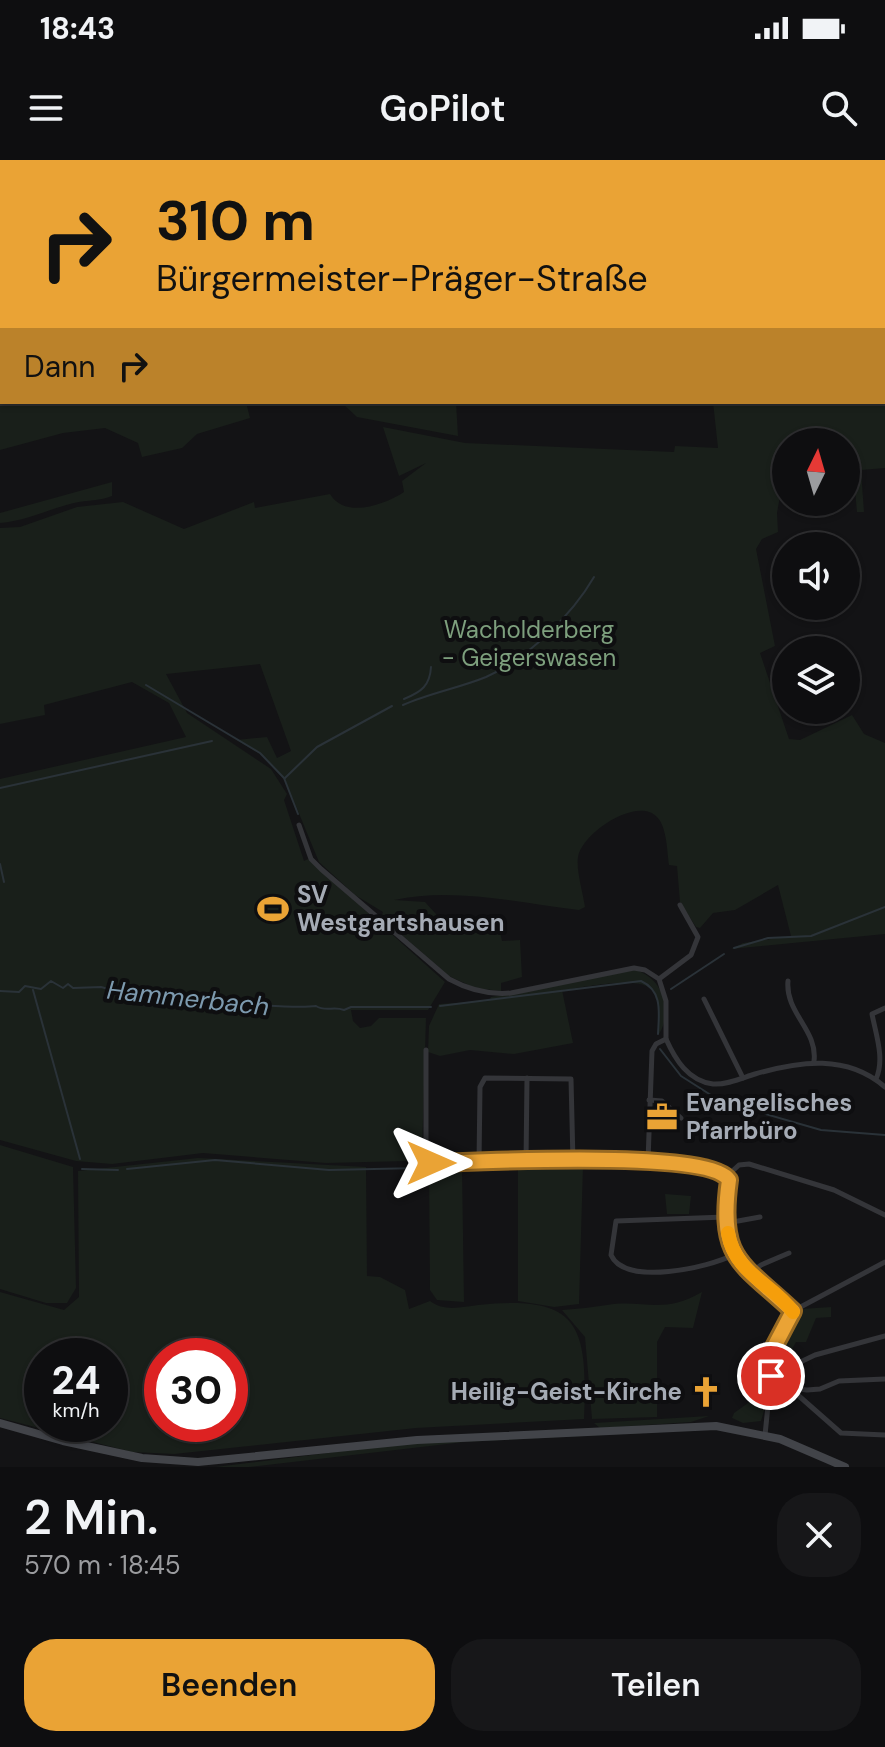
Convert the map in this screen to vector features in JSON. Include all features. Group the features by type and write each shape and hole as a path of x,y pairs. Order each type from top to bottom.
{"main road":[{"path":"0,1423 63,1441 142,1458 198,1464 417,1440 716,1426 765,1435 845,1467"}],"street":[{"path":"299,825 311,859 321,869 449,979 465,987 496,995 634,968 645,970 659,979 666,1001 666,1039 680,1065 702,1081 715,1084 814,1061 844,1066 876,1079 885,1087"},
{"path":"659,979 696,948 698,937 680,905"},
{"path":"788,981 789,1003 809,1033 816,1050 814,1061"},
{"path":"704,999 743,1078"},
{"path":"876,1079 880,1071 880,1053 872,1014 885,1008"},
{"path":"648,1161 652,1051 656,1044 666,1039"},
{"path":"426,1050 426,1163 648,1161 702,1166 727,1176"},
{"path":"479,1162 481,1081 527,1078 571,1079 573,1082 573,1162"},
{"path":"526,1162 527,1078"},
{"path":"649,1100 662,1101 681,1118"},
{"path":"793,1311 749,1274 733,1255 726,1220 727,1176 739,1165 749,1164 834,1190 885,1215"},
{"path":"733,1255 704,1268 657,1272 621,1265 611,1255 616,1221 760,1217"},
{"path":"749,1274 789,1253"},
{"path":"765,1435 774,1347 793,1311 885,1262"},
{"path":"771,1376 815,1355 885,1336"},
{"path":"771,1376 790,1388 841,1433 885,1435"},
{"path":"790,1388 820,1389 839,1381 885,1379"}],"green space":[{"path":"0,404 246,404 250,418 197,434 182,448 142,457 138,443 105,428 63,433 0,450"},
{"path":"343,404 456,404 458,436 357,417"},
{"name":"Wacholderberg - Geigerswasen","path":"713,404 885,404 885,468 861,470 864,512 860,512 860,428 772,428 772,516 777,516 778,532 772,532 762,539 756,549 773,636 772,647 760,653 772,689 772,724 784,724 789,739 800,740 833,724 858,724 864,734 885,743 885,934 731,949 743,943 791,936 778,885 735,910 713,913 700,928 696,927 680,902 677,866 669,865 660,821 648,812 637,811 624,814 599,828 582,848 578,869 585,907 579,910 463,896 417,896 394,900 425,902 446,925 499,927 502,941 520,940 522,977 501,983 501,991 475,988 449,976 381,917 383,912 355,895 319,862 286,782 263,756 237,740 267,737 277,758 291,751 260,664 166,674 187,713 271,769 287,794 284,800 304,861 308,859 445,982 428,1010 351,1010 353,1021 360,1028 371,1026 379,1018 426,1018 422,1152 417,1160 408,1161 326,1163 203,1153 112,1164 76,1161 0,1140 0,779 186,737 169,703 132,682 44,705 45,715 0,724 0,528 20,527 77,507 123,502 184,529 254,502 255,508 330,494 345,506 376,505 404,492 402,481 426,463 399,476 383,427 465,443 674,452 675,446 718,448"},
{"path":"112,482 112,496 108,498 74,503 0,523 0,513"},
{"path":"635,970 652,980 663,996 665,1015 659,1034 658,1006 653,991 637,983 610,983 562,990 573,1043 514,1054 470,1050 440,1056 428,1052 429,1026 439,1004 489,1001 491,997"},
{"path":"0,1145 73,1167 76,1288 67,1303 46,1303 0,1289"},
{"path":"198,1158 366,1167 367,1276 380,1277 405,1290 409,1309 430,1301 447,1308 512,1303 539,1305 558,1312 571,1323 579,1340 584,1361 584,1419 416,1428 174,1454 132,1452 93,1442 128,1442 128,1338 24,1338 24,1424 0,1418 0,1292 64,1310 79,1297 78,1171"},
{"path":"518,1166 583,1166 579,1304 554,1307 518,1301"},
{"path":"462,1167 464,1302 437,1300 430,1290 429,1171"},
{"path":"665,1194 691,1196 689,1214 667,1214"},
{"path":"702,1292 693,1328 665,1327 657,1342 657,1417 592,1419 585,1337 562,1310 620,1304 664,1305"},
{"path":"831,1307 831,1317 816,1318 806,1342 796,1342 791,1351 796,1355 774,1367 783,1335 801,1309"},
{"path":"762,1393 768,1397 761,1421 743,1423 732,1418 734,1413"},
{"path":"709,1416 691,1422 600,1428 594,1423"},
{"path":"704,1430 464,1442 249,1467 215,1467 415,1442"}],"waterway":[{"path":"403,705 486,677 517,659 561,621 594,577"},
{"path":"404,699 424,688 431,667"},
{"path":"146,685 260,753 284,778 298,814"},
{"path":"285,778 317,747 392,706"},
{"path":"0,788 212,741"},
{"path":"0,864 4,882"},
{"path":"734,948 768,938 811,936 885,907"},
{"path":"671,989 724,954"},
{"name":"Hammerbach","path":"0,991 19,992 25,986 41,989 51,981 63,988 68,984 73,988 101,987 127,994 137,988 145,994 153,992 160,997 174,994 178,999 203,998 213,1003 219,999 344,1010 351,1007 431,1007"},
{"name":"Hammerbach","path":"440,1006 641,981 656,997 658,1034"},
{"path":"33,990 80,1159"},
{"name":"Hammerbach","path":"660,1049 681,1076 725,1104"},
{"name":"Hammerbach","path":"734,1105 821,1130 885,1135"},
{"path":"127,1169 215,1160 329,1170 420,1168"},
{"path":"82,1169 118,1170"}],"slow traffic":[{"path":"728,1233 733,1255 742,1267 793,1312"}],"place":[{"name":"SV Westgartshausen","path":"273,909"},
{"name":"Evangelisches Pfarrbüro","path":"662,1117"},
{"name":"Heilig-Geist-Kirche","path":"706,1392"}],"route":[{"path":"431,1163 668,1160 720,1171 729,1180 725,1211 733,1255 752,1277 793,1311 774,1347 771,1376"}]}
